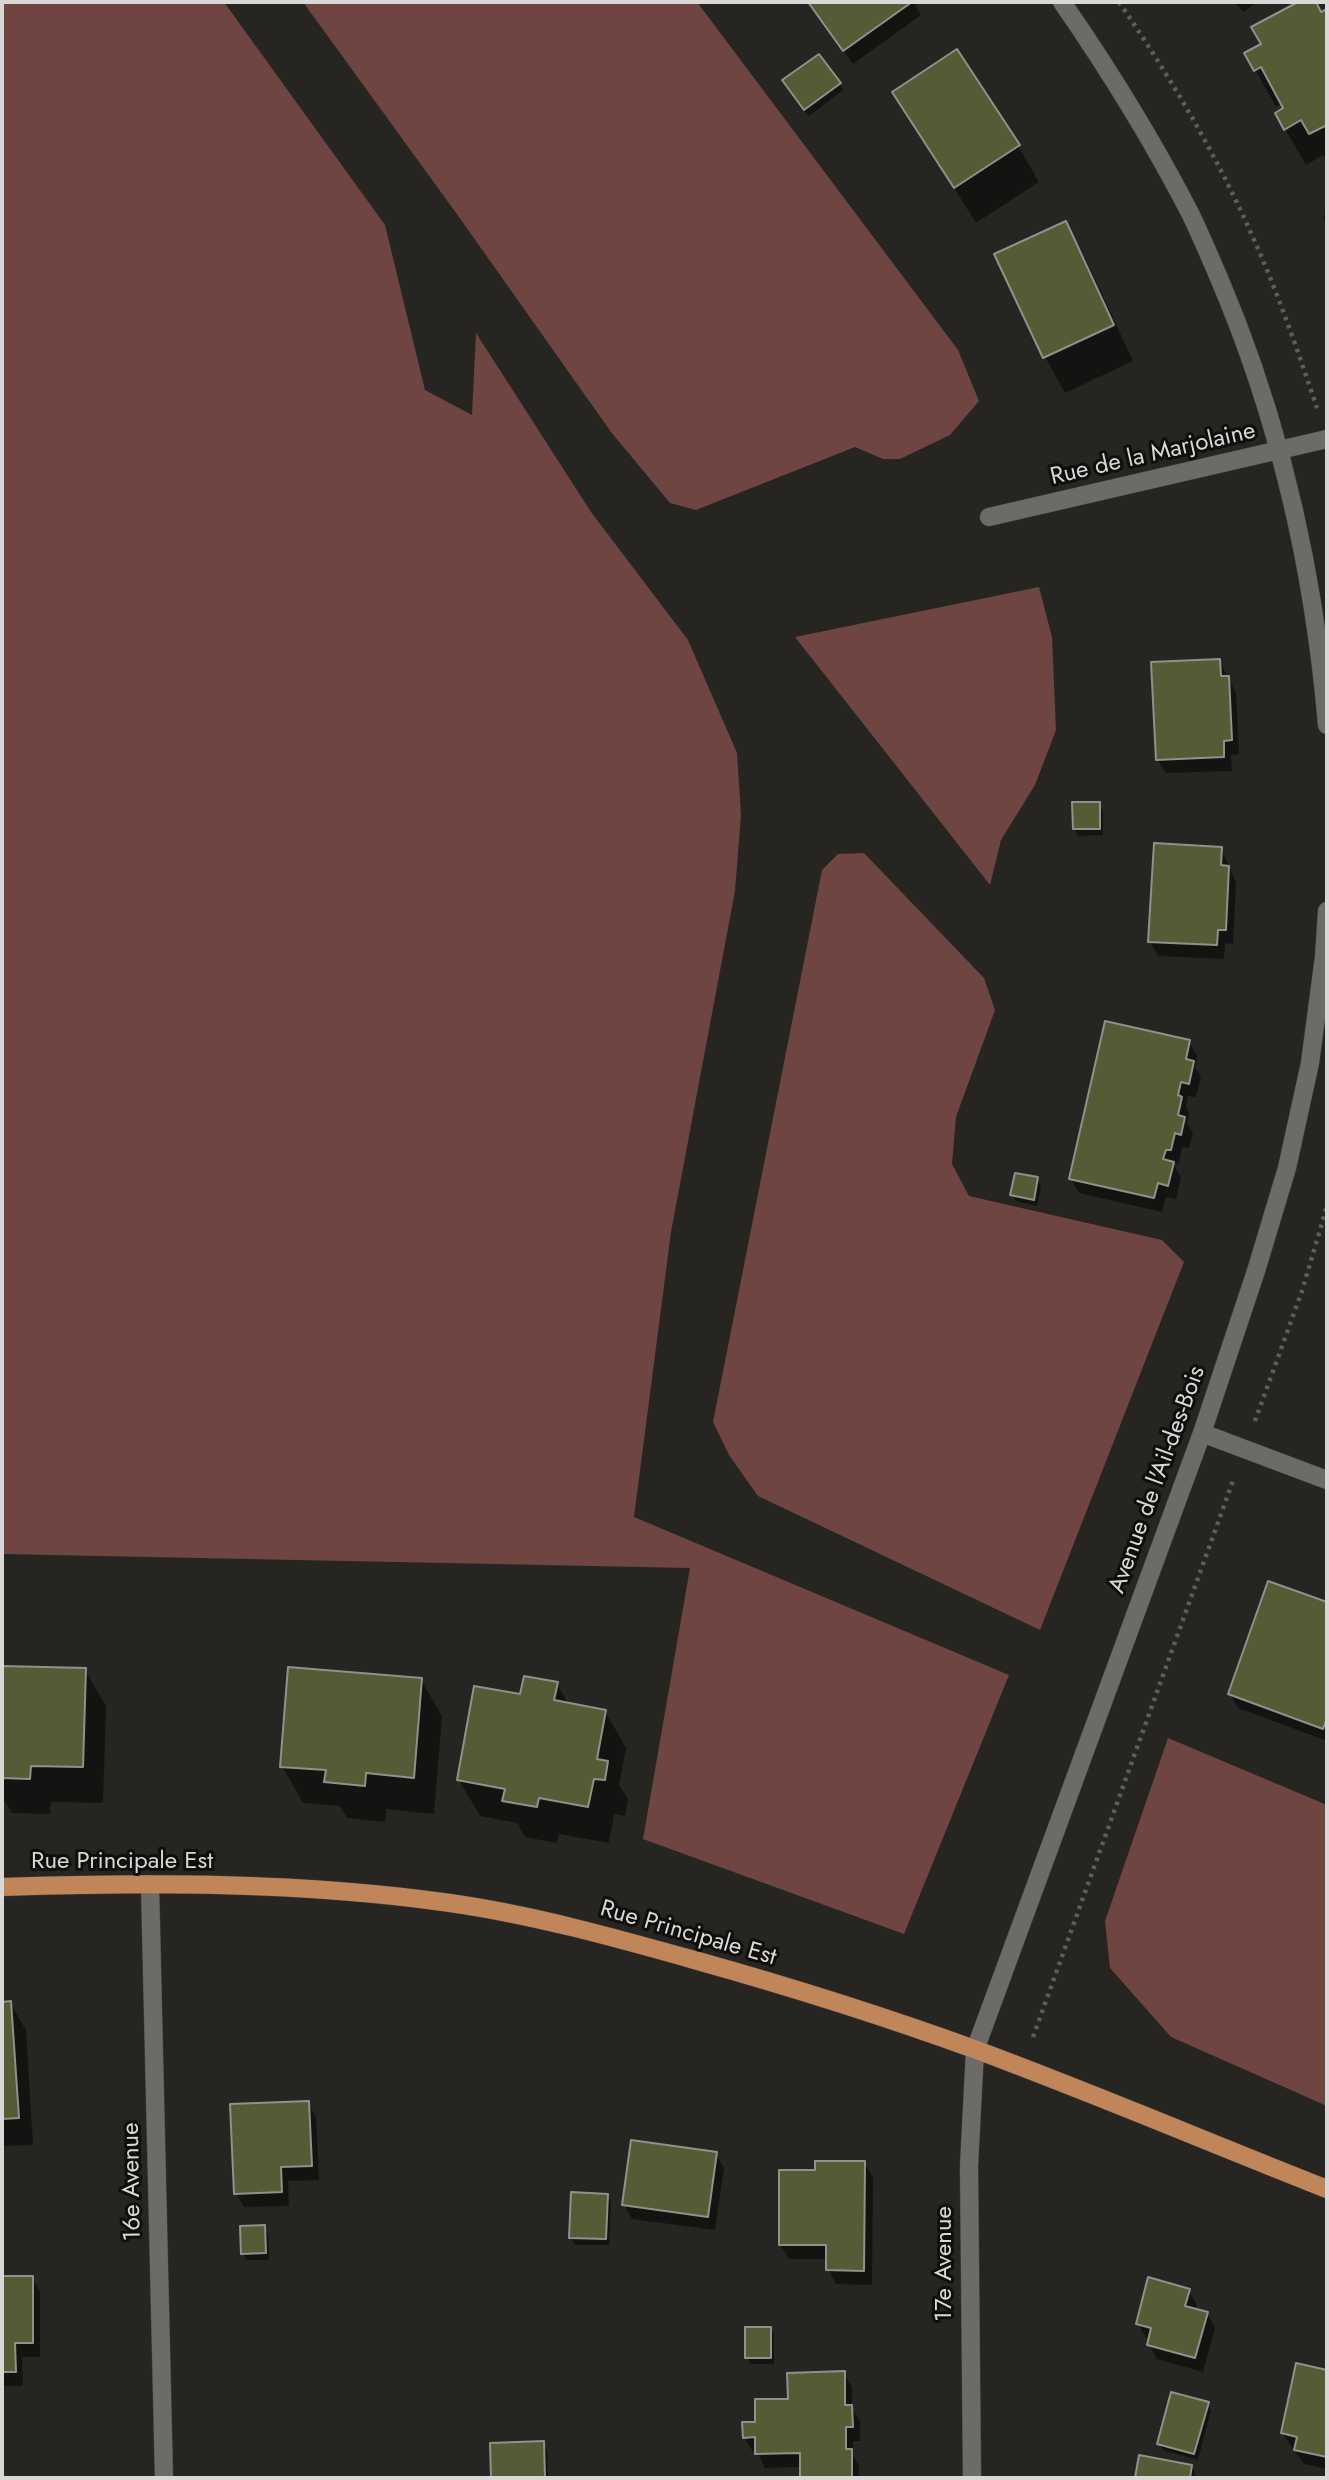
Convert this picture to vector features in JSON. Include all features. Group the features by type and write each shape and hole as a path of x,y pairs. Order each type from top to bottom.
{"main road":[{"name":"Rue Principale Est","path":"2,1886 248,1886 357,1892 451,1903 543,1920 624,1940 831,2000 975,2050 1327,2189"}],"street":[{"path":"1062,2 1132,107 1192,218 1242,332 1280,451 1304,551 1321,651 1327,725"},
{"name":"Rue de la Marjolaine","path":"989,517 1326,439"},
{"name":"Avenue de l'Ail-des-Bois","path":"975,2050 1202,1433 1287,1168 1310,1063 1326,957 1327,911"},
{"path":"1202,1433 1327,1480"},
{"name":"16e Avenue","path":"150,1885 164,2478"},
{"name":"17e Avenue","path":"972,2478 969,2166 975,2050"}],"path":[{"path":"1119,2 1157,59 1207,144 1251,232 1289,324 1326,439"},
{"path":"1045,2006 1302,1290 1327,1206"}],"shaded area":[{"path":"2,2 224,2 385,225 425,390 472,415 476,333 591,512 688,640 737,753 741,815 735,891 671,1232 634,1517 1009,1675 904,1934 643,1839 690,1568 2,1554"},
{"path":"303,2 697,2 958,350 979,401 950,435 900,459 883,459 855,447 696,510 670,503 611,432"},
{"path":"1039,587 1052,637 1056,730 1035,785 1001,840 990,885 795,637"},
{"path":"864,853 984,978 995,1010 956,1117 952,1164 969,1196 1162,1240 1184,1262 1040,1630 758,1496 729,1455 713,1422 822,870 838,854"},
{"path":"1168,1738 1327,1805 1327,2106 1171,2037 1110,1968 1105,1921"}],"building":[{"path":"808,2 912,2 843,51"},
{"path":"1298,2 1316,2 1321,12 1327,9 1327,125 1309,134 1301,120 1284,130 1275,113 1283,108 1261,67 1254,71 1244,53 1261,44 1251,27"},
{"path":"957,49 1020,145 954,188 892,92"},
{"path":"819,54 841,83 804,110 782,80"},
{"path":"1066,221 1114,325 1043,358 994,254"},
{"path":"1220,659 1221,676 1229,676 1232,740 1224,741 1224,757 1156,760 1151,662"},
{"path":"1072,802 1100,802 1100,829 1073,829"},
{"path":"1154,843 1222,847 1221,865 1229,866 1226,930 1218,930 1217,945 1148,942"},
{"path":"1105,1021 1190,1040 1186,1059 1194,1061 1189,1084 1181,1082 1178,1095 1182,1097 1178,1115 1185,1117 1181,1135 1175,1133 1171,1150 1166,1150 1163,1159 1174,1162 1168,1186 1158,1183 1154,1198 1069,1179"},
{"path":"1015,1173 1038,1177 1034,1200 1010,1195"},
{"path":"1268,1581 1327,1602 1327,1718 1323,1729 1228,1694"},
{"path":"2,1666 86,1668 83,1767 31,1766 30,1779 2,1778"},
{"path":"288,1667 422,1678 414,1778 366,1773 365,1786 324,1782 326,1770 280,1767"},
{"path":"524,1676 558,1682 554,1700 606,1710 597,1759 608,1761 605,1780 594,1779 588,1807 539,1798 537,1807 502,1801 505,1789 457,1780 474,1686 520,1694"},
{"path":"11,2001 19,2118 2,2119 2,2002"},
{"path":"309,2101 312,2166 281,2167 282,2192 234,2194 230,2104"},
{"path":"631,2140 717,2152 708,2217 622,2205"},
{"path":"815,2161 865,2161 864,2271 826,2270 826,2245 779,2245 779,2170 815,2170"},
{"path":"571,2192 608,2194 606,2239 569,2238"},
{"path":"265,2225 266,2253 241,2254 240,2226"},
{"path":"2,2276 33,2276 33,2343 15,2343 16,2372 2,2372"},
{"path":"1148,2277 1190,2289 1185,2306 1208,2312 1195,2358 1147,2345 1151,2328 1136,2324"},
{"path":"745,2327 771,2327 771,2358 745,2358"},
{"path":"1296,2363 1327,2370 1327,2457 1294,2450 1297,2437 1281,2433"},
{"path":"845,2371 845,2405 852,2405 853,2427 846,2427 846,2449 852,2449 852,2478 800,2478 800,2453 755,2454 755,2437 743,2438 742,2422 755,2422 755,2399 788,2399 787,2373"},
{"path":"1171,2392 1209,2402 1194,2454 1157,2444"},
{"path":"544,2441 545,2478 491,2478 490,2443"},
{"path":"1139,2455 1192,2465 1190,2478 1135,2478"}]}
